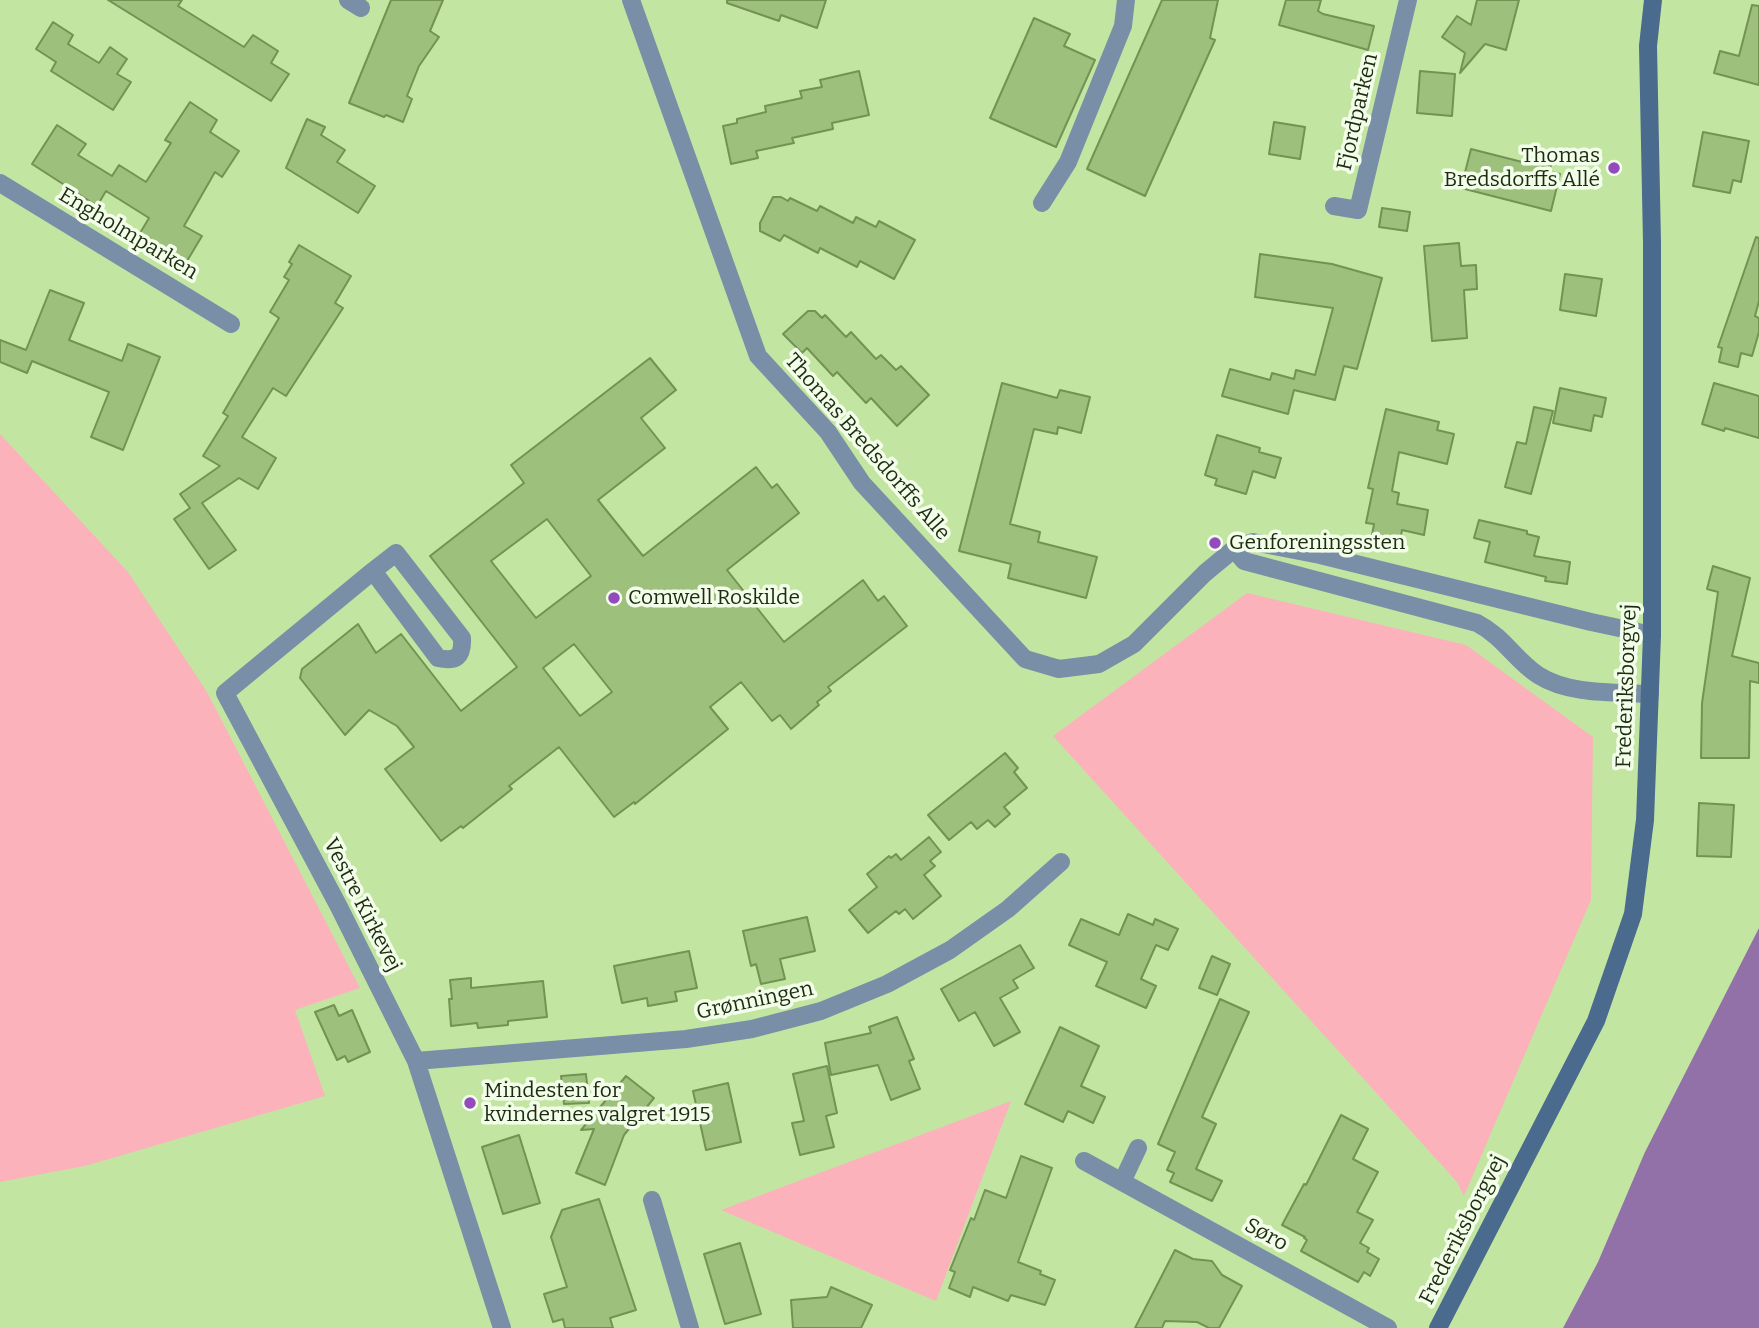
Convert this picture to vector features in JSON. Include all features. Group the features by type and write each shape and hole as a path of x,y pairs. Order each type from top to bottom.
{"street":[{"name":"Thomas Bredsdorffs Alle","path":"631,0 758,356 828,432 862,483 1025,659 1059,669 1099,664 1134,644 1205,573 1234,549"},
{"path":"1042,203 1068,162 1123,26 1126,0"},
{"name":"Fjordparken","path":"1334,206 1358,211 1408,0"},
{"name":"Frederiksborgvej","path":"1438,1328 1596,1021 1633,914 1645,820 1652,635 1652,243 1648,46 1653,0"},
{"name":"Engholmparken","path":"0,183 231,324"},
{"path":"1650,694 1585,690 1561,685 1538,675 1493,631 1477,622 1244,561 1234,549 1253,542 1266,543 1652,635"},
{"name":"Vestre Kirkevej","path":"373,571 438,658 449,660 458,657 463,650 462,638 396,553 373,571 225,693 338,905 416,1061 502,1328"},
{"name":"Grønningen","path":"416,1061 686,1039 752,1029 821,1011 887,984 950,950 1008,909 1061,862"},
{"path":"1122,1182 1138,1147"},
{"name":"Søro","path":"1084,1161 1388,1328"},
{"path":"652,1200 690,1328"}],"shaded area":[{"path":"0,434 128,572 207,692 360,988 295,1010 325,1096 85,1166 0,1182"},
{"path":"1247,593 1466,645 1593,737 1591,900 1464,1196 1457,1182 1053,736"},
{"path":"1759,928 1759,1328 1563,1328 1598,1262 1645,1152"},
{"path":"1011,1101 936,1301 721,1210"}],"building":[{"path":"108,0 182,0 178,6 244,47 253,35 278,51 271,63 289,74 271,101"},
{"path":"391,0 443,0 430,31 439,37 419,66 407,96 412,99 403,122 349,103"},
{"path":"727,0 826,0 817,28 781,15 779,21 727,3"},
{"path":"1162,0 1218,0 1210,38 1215,40 1145,196 1087,169"},
{"path":"1286,0 1321,0 1318,11 1323,14 1374,26 1368,50 1279,25"},
{"path":"1477,0 1519,0 1506,50 1485,44 1460,73 1465,53 1442,37 1457,16 1471,25"},
{"path":"1752,5 1759,6 1759,85 1714,73 1720,51 1739,56"},
{"path":"1034,18 1070,34 1064,46 1095,60 1056,147 990,118"},
{"path":"53,22 73,35 68,44 99,63 110,47 127,59 117,74 131,82 113,110 51,71 56,62 36,49"},
{"path":"859,71 869,115 832,123 833,129 792,138 794,143 756,151 758,158 731,164 723,126 737,123 737,119 766,112 765,106 802,98 800,91 822,87 820,80"},
{"path":"1420,71 1455,74 1452,116 1417,113"},
{"path":"190,102 217,120 210,132 239,151 222,177 215,172 184,226 202,236 187,261 140,233 149,218 106,191 97,206 32,164 57,125 86,144 78,155 112,176 119,165 146,182 171,143 165,140"},
{"path":"307,119 325,127 321,135 345,150 337,162 375,186 358,213 286,168"},
{"path":"1274,122 1305,127 1300,159 1269,154"},
{"path":"1703,132 1749,141 1741,182 1733,180 1730,193 1693,186"},
{"path":"1471,149 1530,164 1531,158 1552,163 1549,171 1560,174 1551,211 1461,188"},
{"path":"773,197 788,201 790,198 817,211 820,206 853,223 856,217 876,227 879,221 915,240 894,279 860,261 857,267 820,248 818,253 784,235 780,241 760,231 760,223"},
{"path":"1382,208 1410,212 1407,231 1379,227"},
{"path":"1756,237 1759,238 1759,301 1755,316 1759,318 1759,332 1752,356 1741,353 1738,367 1719,362 1722,348 1718,347"},
{"path":"1459,243 1461,266 1476,265 1477,289 1464,290 1467,338 1432,341 1424,246"},
{"path":"299,245 351,276 335,303 343,308 286,396 273,388 242,437 276,458 258,489 239,478 202,503 236,550 209,569 174,519 190,508 180,494 220,466 203,456 228,416 223,413 279,318 270,312 289,280 284,277"},
{"path":"1260,254 1332,264 1382,278 1357,369 1344,366 1335,400 1294,390 1288,414 1222,396 1230,369 1270,380 1272,373 1294,379 1296,370 1315,375 1333,308 1255,297"},
{"path":"1565,274 1602,279 1596,316 1560,310"},
{"path":"50,290 84,303 69,340 122,361 128,344 160,357 123,450 91,437 109,392 32,361 27,373 0,362 0,340 26,350"},
{"path":"808,311 815,311 822,318 825,315 846,337 851,332 876,359 881,355 896,370 901,366 929,395 897,426 871,398 866,403 837,372 833,376 807,348 802,353 783,334"},
{"name":"Comwell Roskilde","path":"650,358 676,390 641,418 665,448 598,500 643,556 756,467 772,488 777,484 799,513 727,570 784,642 863,580 878,601 884,596 907,626 828,687 831,691 817,702 819,705 791,729 780,715 772,721 741,682 710,707 728,729 635,804 634,802 614,817 559,747 509,786 512,789 463,828 461,826 441,841 385,769 414,747 397,726 369,710 345,735 300,678 302,669 358,624 376,653 401,634 461,711 517,667 430,556 524,483 511,465","holes":["547,519 591,576 536,618 491,561","574,644 612,692 580,716 543,668"]},
{"path":"1002,383 1057,398 1060,390 1090,397 1081,433 1058,427 1057,434 1034,429 1010,524 1040,532 1038,542 1097,557 1086,598 1008,578 1011,564 959,551"},
{"path":"1714,383 1759,396 1759,438 1702,424"},
{"path":"1560,388 1606,398 1602,417 1594,415 1591,431 1553,423"},
{"path":"1534,407 1553,411 1531,494 1505,487 1517,442 1526,444"},
{"path":"1386,409 1439,422 1437,430 1454,434 1447,464 1399,452 1392,491 1399,493 1397,504 1428,510 1424,535 1402,530 1400,541 1372,535 1374,524 1366,523 1373,489 1368,488"},
{"path":"1217,435 1260,448 1259,452 1281,458 1275,478 1253,471 1246,494 1215,485 1217,479 1205,475"},
{"path":"1479,520 1527,531 1527,534 1539,537 1534,556 1570,562 1567,584 1545,581 1546,577 1485,562 1490,542 1474,538"},
{"path":"1713,566 1750,578 1732,656 1759,663 1759,683 1750,681 1749,758 1701,758 1702,703 1718,592 1707,589"},
{"path":"1005,753 1018,768 1014,772 1027,788 1004,807 1010,814 995,827 988,820 977,829 971,822 949,840 928,815"},
{"path":"1699,803 1734,805 1731,857 1697,856"},
{"path":"929,837 941,852 930,861 935,866 924,875 941,896 913,919 905,909 899,914 896,911 868,933 849,910 877,887 867,874 889,856 891,858 896,854 901,860"},
{"path":"1128,914 1153,925 1155,919 1178,929 1168,950 1156,945 1141,979 1156,986 1146,1008 1096,986 1107,962 1069,945 1081,919 1119,935"},
{"path":"807,917 815,951 780,959 785,979 761,984 756,964 751,966 743,931"},
{"path":"1020,945 1034,968 1013,980 1018,988 1000,998 1020,1032 994,1046 975,1012 959,1021 941,989"},
{"path":"689,951 697,988 675,992 677,1001 648,1006 647,998 622,1003 614,966"},
{"path":"1212,956 1230,964 1217,995 1199,988"},
{"path":"471,978 471,988 543,981 547,1017 508,1021 508,1025 478,1028 477,1023 451,1026 450,980"},
{"path":"1220,999 1249,1012 1202,1117 1216,1124 1196,1169 1222,1181 1212,1201 1170,1182 1174,1173 1167,1170 1175,1152 1158,1144"},
{"path":"334,1005 339,1016 352,1010 370,1052 348,1062 345,1056 337,1060 315,1012"},
{"path":"897,1017 914,1059 909,1061 920,1089 891,1100 878,1065 831,1075 825,1043 871,1033 869,1027"},
{"path":"1060,1027 1099,1046 1081,1086 1105,1097 1093,1123 1068,1111 1063,1122 1025,1104"},
{"path":"827,1066 837,1113 826,1116 834,1147 800,1155 792,1123 804,1121 793,1074"},
{"path":"586,1074 589,1103 564,1104 561,1076"},
{"path":"626,1076 654,1098 624,1135 605,1185 576,1173 594,1129 581,1130"},
{"path":"728,1083 741,1142 706,1150 693,1091"},
{"path":"1341,1115 1368,1129 1353,1159 1378,1172 1357,1212 1373,1220 1360,1243 1369,1248 1367,1252 1379,1259 1370,1276 1364,1272 1358,1282 1301,1251 1307,1240 1305,1237 1282,1225 1304,1184 1306,1185"},
{"path":"519,1135 540,1203 503,1214 482,1147"},
{"path":"1021,1156 1052,1168 1018,1262 1055,1280 1045,1305 1011,1295 1008,1301 973,1287 970,1297 949,1288 955,1272 950,1270 985,1190 1006,1198"},
{"path":"599,1199 636,1310 610,1318 613,1328 565,1328 563,1319 553,1322 544,1294 567,1287 551,1237 562,1210"},
{"path":"740,1243 761,1314 725,1324 704,1254"},
{"path":"1175,1250 1193,1259 1212,1261 1222,1275 1242,1286 1219,1328 1209,1328 1197,1322 1165,1321 1162,1328 1135,1328"},
{"path":"831,1287 872,1305 861,1328 793,1328 791,1300 827,1297"}],"place":[{"name":"Thomas Bredsdorffs Allé","path":"1614,168"},
{"name":"Genforeningssten","path":"1215,543"},
{"name":"Comwell Roskilde","path":"614,598"},
{"name":"Mindesten for kvindernes valgret 1915","path":"470,1103"}]}
